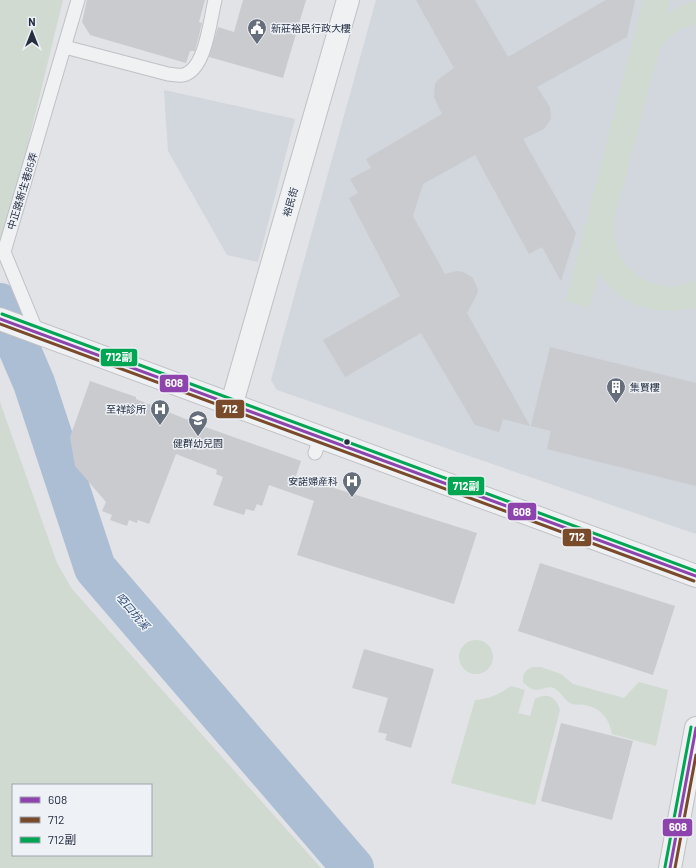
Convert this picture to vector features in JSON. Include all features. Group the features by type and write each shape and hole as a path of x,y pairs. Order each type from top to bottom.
{"street":[{"name":"裕民街","path":"232,403 348,0"},
{"path":"0,319 232,403 318,445 696,576"},
{"path":"670,868 696,728"}],"lane":[{"name":"中正路新生巷85弄","path":"37,332 4,252 78,0"},
{"path":"65,47 168,74 183,75 194,70 201,60 215,0"}],"shaded area":[{"path":"0,0 63,0 1,254 0,253"},
{"path":"376,0 696,0 696,534 277,390 271,380"},
{"path":"643,0 670,0 667,13 688,3 696,2 696,24 680,30 660,48 615,217 614,235 616,247 628,267 647,281 658,285 669,286 683,285 696,280 696,307 685,310 661,310 637,305 617,293 607,283 600,272 589,308 566,301"},
{"path":"164,90 295,119 258,262 227,255 168,151"},
{"path":"0,402 57,563 72,589 321,868 0,868"},
{"path":"473,640 479,640 488,645 492,651 492,663 488,669 479,674 473,674 464,669 459,660 459,654 464,645"},
{"path":"533,667 541,667 561,674 573,684 624,698 639,682 668,690 656,746 612,734 609,723 600,711 591,706 569,703 559,691 554,688 550,687 536,690 528,687 523,682 523,676 528,669"},
{"path":"511,686 525,690 518,713 530,716 535,699 544,696 554,699 560,710 535,805 451,783 475,700 494,696"}],"building":[{"path":"87,0 205,0 199,22 202,23 195,51 190,51 186,63 90,35 82,22"},
{"name":"新莊裕民行政大樓","path":"243,0 306,0 283,78 209,57 218,27 234,32"},
{"path":"416,0 475,0 508,57 606,0 635,0 627,37 537,87 550,107 551,119 544,129 523,139 576,233 561,281 542,247 529,254 475,155 423,184 413,216 445,274 457,271 463,272 473,278 478,290 467,313 530,426 503,419 499,432 475,425 421,333 345,377 323,340 400,296 349,198 358,193 350,179 371,168 366,159 442,114 434,97 435,84 439,79 454,68"},
{"name":"集賢樓","path":"550,347 696,383 696,486 547,449 551,431 531,426"},
{"path":"90,381 136,397 136,399 208,428 301,461 296,476 477,533 454,604 297,555 314,501 269,485 262,506 257,504 254,511 246,509 244,515 213,505 223,477 216,474 217,470 176,454 149,524 138,520 137,523 129,520 127,526 110,520 112,515 102,511 106,502 75,466 70,437"},
{"path":"540,563 675,606 653,675 518,631"},
{"path":"364,649 434,669 411,748 385,740 387,734 378,732 388,698 352,688"},
{"path":"561,723 633,741 612,820 541,801"}],"waterway":[{"name":"啞口坑溪","path":"0,304 34,383 95,568 353,868"}],"transit line":[{"name":"712副","path":"2,314 696,571"},
{"name":"608","path":"0,319 696,576"},
{"name":"712","path":"0,324 694,581"},
{"name":"712副","path":"665,867 691,727"},
{"name":"608","path":"670,868 696,728"},
{"name":"712","path":"675,868 696,755"}],"place":[{"name":"新莊裕民行政大樓","path":"257,45"},
{"name":"集賢樓","path":"616,404"},
{"name":"至祥診所","path":"160,426"},
{"name":"健群幼兒園","path":"198,437"},
{"name":"安諾婦産科","path":"352,498"}]}
